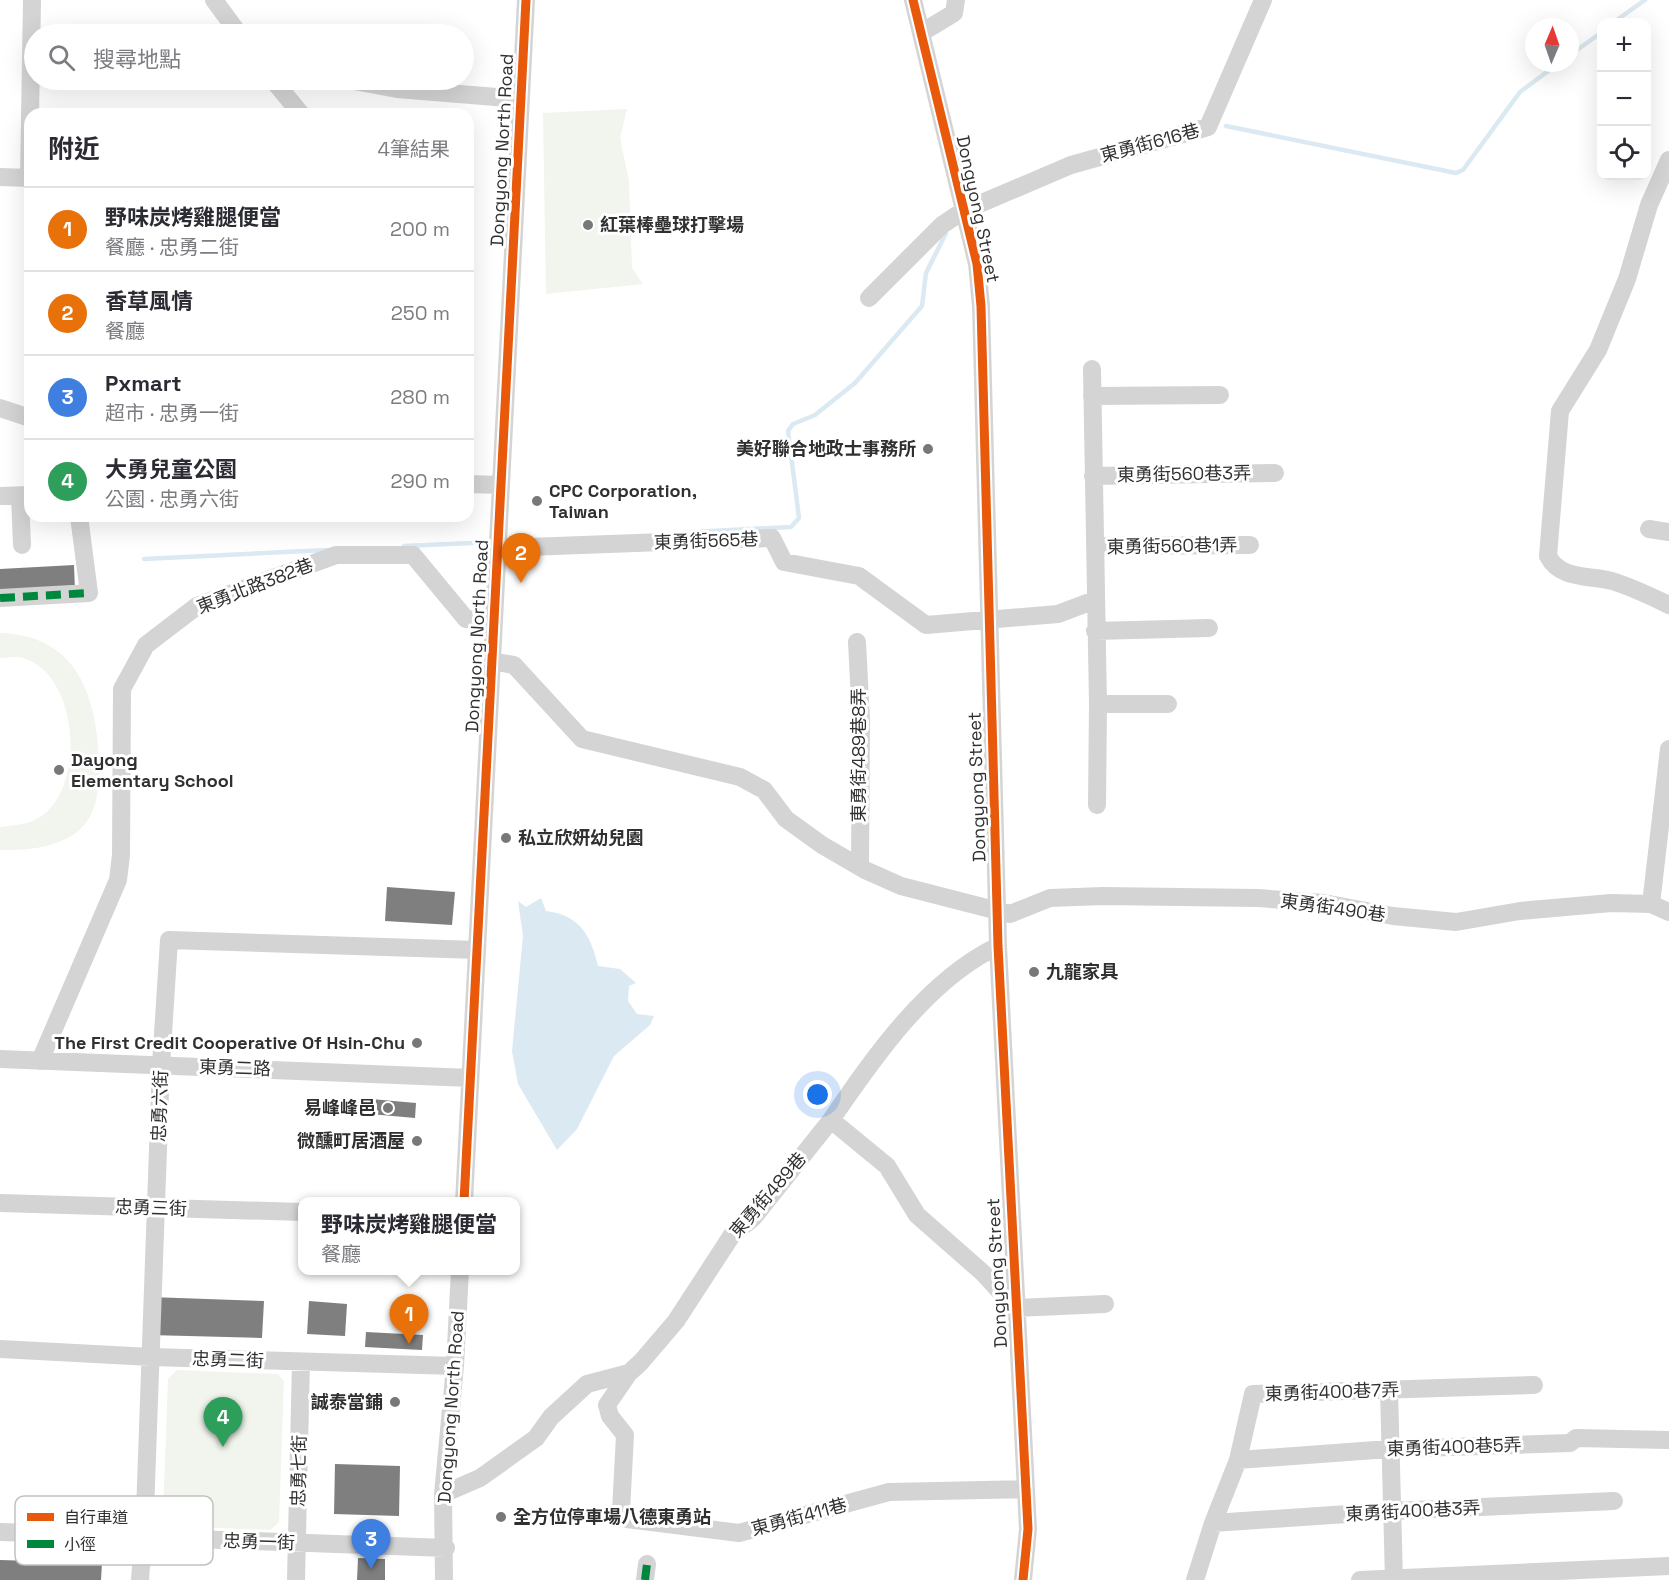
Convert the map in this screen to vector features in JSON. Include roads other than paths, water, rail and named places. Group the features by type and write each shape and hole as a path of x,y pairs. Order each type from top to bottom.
{"street":[{"path":"32,0 32,24"},
{"path":"214,0 232,24"},
{"name":"Dongyong North Road","path":"464,1197 526,0"},
{"name":"Dongyong Street","path":"912,0 977,264 981,306 998,946 1024,1489 1028,1529 1023,1580"},
{"path":"921,33 954,13 956,0"},
{"name":"東勇街616巷","path":"963,211 1071,165 1208,128 1263,0"},
{"path":"30,90 30,108"},
{"path":"281,90 296,108"},
{"path":"409,90 521,99"},
{"path":"1669,160 1649,205 1627,279 1598,350 1560,411 1548,556 1553,566 1571,575 1610,581 1647,594 1669,605"},
{"path":"0,177 24,178"},
{"path":"869,298 942,225 963,211"},
{"path":"1092,369 1098,704 1097,805"},
{"path":"1092,396 1220,395"},
{"path":"0,408 24,416"},
{"name":"東勇街560巷3弄","path":"1093,476 1275,473"},
{"path":"474,484 501,485"},
{"path":"0,496 24,495"},
{"path":"22,545 24,512"},
{"path":"0,598 89,593 80,522"},
{"path":"1649,529 1669,532"},
{"name":"東勇街565巷","path":"498,542 772,538 784,562 859,576 926,625 990,621"},
{"name":"東勇街560巷1弄","path":"1095,546 1250,545"},
{"name":"東勇北路382巷","path":"40,1061 118,880 121,855 122,689 146,645 197,606 336,555 412,555 466,619 494,621"},
{"path":"990,621 1058,614 1095,600"},
{"path":"1095,631 1209,628"},
{"name":"東勇街489巷8弄","path":"857,642 861,720 860,867"},
{"path":"492,661 514,666 582,739 740,777 764,790 786,819 822,846 860,867 901,886 997,911"},
{"path":"1098,704 1168,704"},
{"path":"1651,904 1669,749"},
{"name":"東勇街490巷","path":"997,911 1010,914 1050,898 1258,898 1324,903 1394,916 1456,922 1520,911 1611,903 1651,904 1669,912"},
{"name":"忠勇六街","path":"145,1496 161,1065 169,940 477,950"},
{"name":"東勇街489巷","path":"629,1373 676,1321 732,1235 753,1218 831,1120 872,1060 922,1002 980,954 998,946"},
{"name":"東勇二路","path":"0,1059 470,1078"},
{"path":"831,1120 887,1166 917,1215 983,1273 1015,1308 1105,1304"},
{"name":"忠勇三街","path":"0,1203 298,1212"},
{"name":"Dongyong North Road","path":"444,1580 446,1548 443,1494 455,1366 460,1275"},
{"name":"忠勇二街","path":"0,1349 151,1357 455,1366"},
{"name":"忠勇七街","path":"296,1580 301,1362"},
{"path":"443,1494 480,1478 536,1438 551,1417 587,1384 629,1373"},
{"name":"東勇街411巷","path":"629,1373 607,1405 610,1416 625,1435 621,1511 627,1520 739,1533 889,1492 1024,1489"},
{"name":"東勇街400巷7弄","path":"1195,1580 1213,1523 1238,1460 1253,1394 1534,1384"},
{"path":"1389,1390 1394,1579"},
{"name":"東勇街400巷5弄","path":"1238,1460 1389,1449 1570,1443 1576,1438 1668,1440"},
{"name":"東勇街400巷3弄","path":"1213,1523 1392,1511 1614,1501"},
{"name":"忠勇一街","path":"0,1532 15,1533"},
{"name":"忠勇一街","path":"213,1540 446,1548"},
{"name":"忠勇六街","path":"140,1580 141,1565"},
{"path":"1360,1580 1669,1566"}],"waterway":[{"path":"1620,18 1645,0"},
{"path":"1579,49 1597,36"},
{"path":"1226,126 1456,173 1463,170 1520,92 1547,72"},
{"path":"692,532 791,527 799,518 788,431 793,424 815,415 855,383 922,306 926,273 946,233"},
{"path":"404,546 495,542"},
{"path":"144,559 327,550"}],"place":[{"name":"紅葉棒壘球打擊場","path":"588,225"},
{"name":"美好聯合地政士事務所","path":"928,449"},
{"name":"CPC Corporation, Taiwan","path":"537,501"},
{"name":"香草風情","path":"521,583"},
{"name":"Dayong Elementary School","path":"59,770"},
{"name":"私立欣妍幼兒園","path":"506,838"},
{"name":"九龍家具","path":"1034,972"},
{"name":"The First Credit Cooperative Of Hsin-Chu","path":"417,1043"},
{"name":"易峰峰邑","path":"388,1108"},
{"name":"微醺町居酒屋","path":"417,1141"},
{"name":"野味炭烤雞腿便當","path":"409,1344"},
{"name":"誠泰當鋪","path":"395,1402"},
{"name":"大勇兒童公園","path":"223,1447"},
{"name":"全方位停車場八德東勇站","path":"501,1517"},
{"name":"Pxmart","path":"371,1569"}]}
